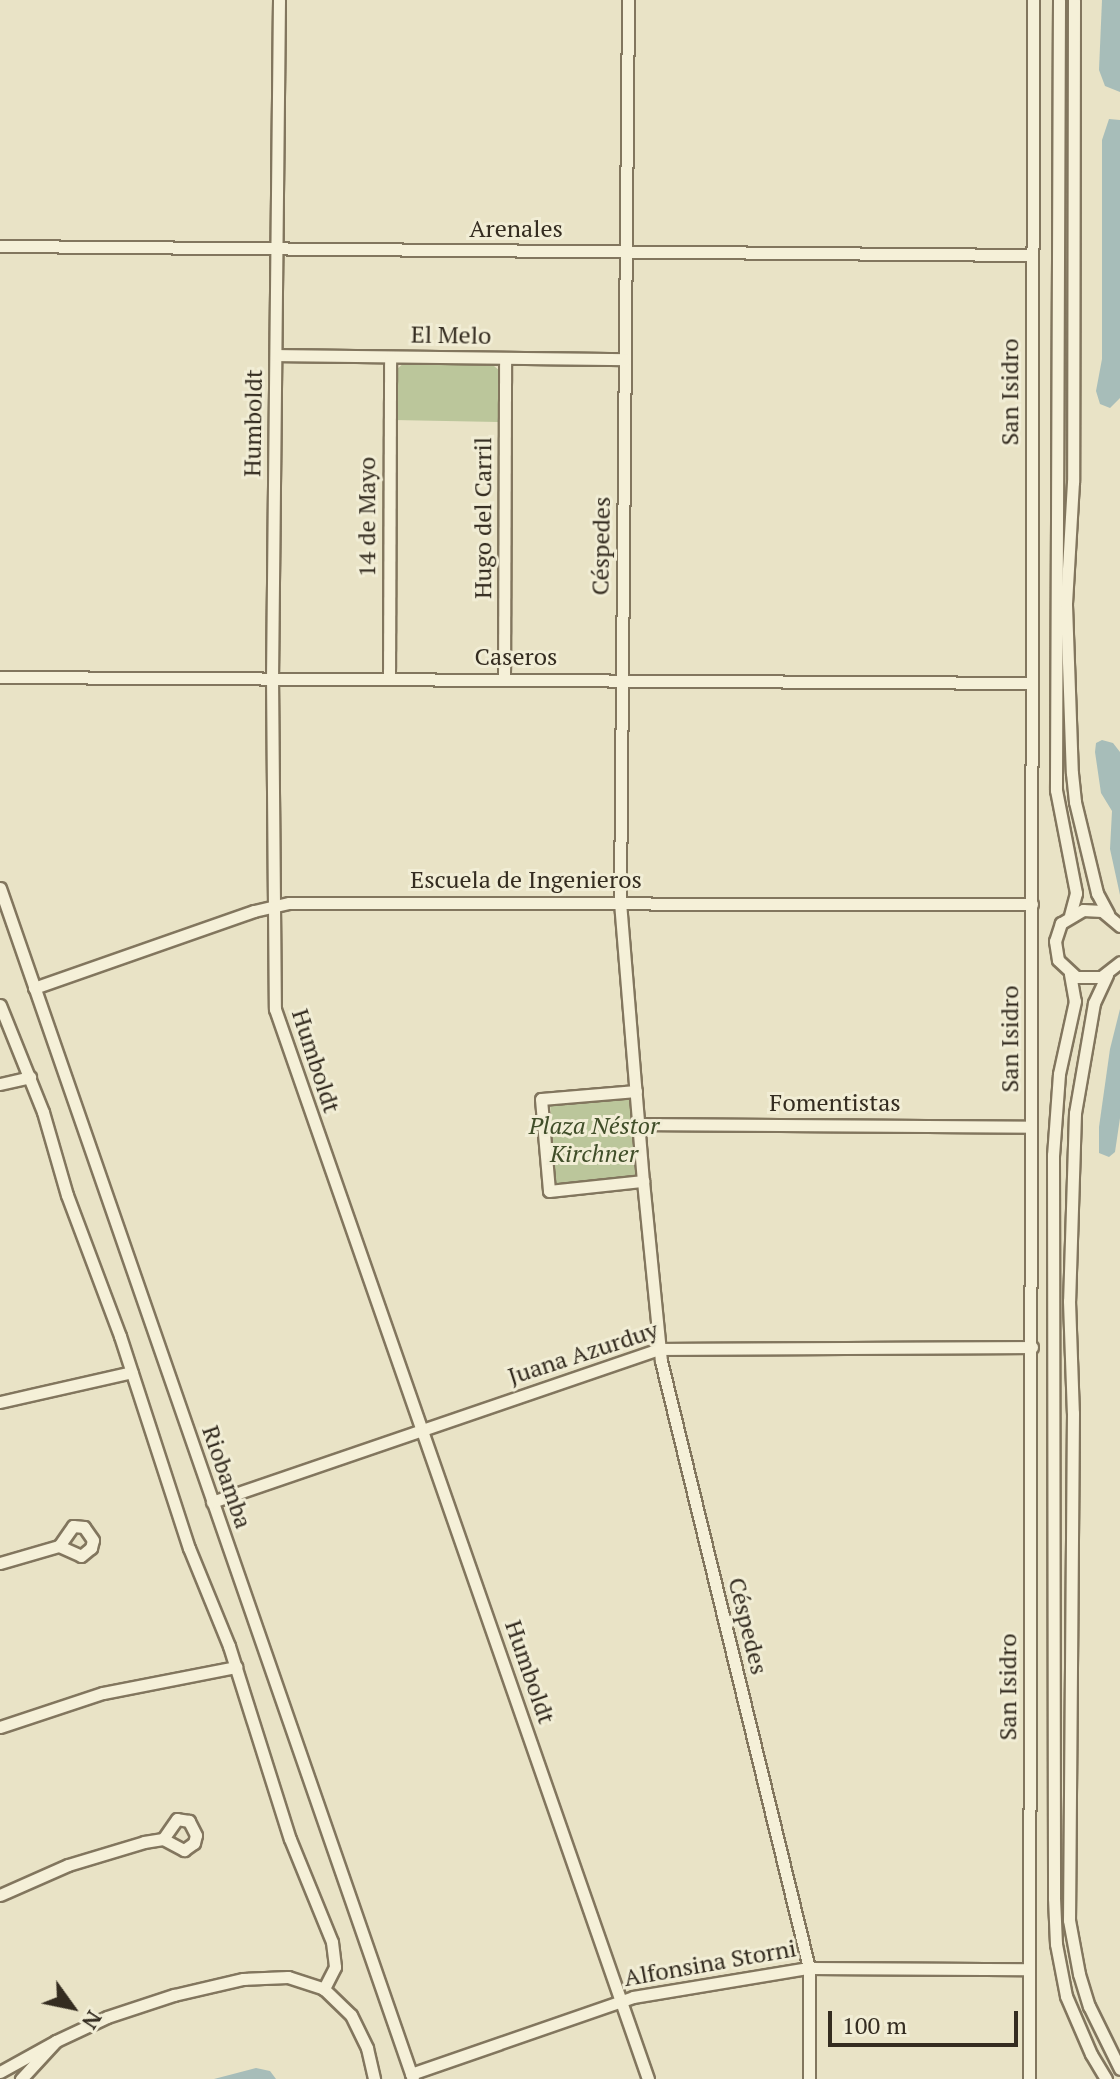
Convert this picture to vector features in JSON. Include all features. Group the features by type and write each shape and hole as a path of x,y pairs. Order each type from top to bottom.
{"street":[{"name":"Humboldt","path":"279,0 272,676 274,994 279,1025 648,2079"},
{"name":"Céspedes","path":"628,0 620,902 638,1124 659,1349 809,1968 809,2079"},
{"name":"San Isidro","path":"1029,2079 1033,0"},
{"path":"1059,0 1060,577 1056,790 1076,893 1070,915"},
{"path":"1074,0 1073,482 1060,577 1075,802 1097,893 1108,914 1120,926"},
{"name":"Arenales","path":"0,246 1031,255"},
{"name":"El Melo","path":"276,355 625,359"},
{"name":"14 de Mayo","path":"389,678 390,357"},
{"name":"Hugo del Carril","path":"504,679 505,358"},
{"name":"Caseros","path":"0,677 272,676 1031,683"},
{"name":"Riobamba","path":"0,888 412,2076"},
{"name":"Escuela de Ingenieros","path":"34,988 273,905 620,902 1032,904"},
{"path":"1106,2079 1085,2042 1066,1996 1055,1921 1054,1140 1059,1074 1075,1001 1070,974 1058,960 1055,941 1061,923 1070,915 1089,909 1108,914"},
{"path":"1070,974 1089,980 1116,967"},
{"path":"1116,967 1094,1003 1075,1113 1070,1334 1069,1920 1079,1974 1089,2006 1120,2069"},
{"path":"0,1005 30,1077 67,1195 132,1372 176,1511 236,1667 290,1839 332,1942 335,1967 324,1989"},
{"path":"0,1084 30,1077"},
{"path":"636,1091 541,1099 549,1191 643,1181"},
{"name":"Fomentistas","path":"638,1124 1031,1127"},
{"path":"1055,1334 1070,1334"},
{"name":"Juana Azurduy","path":"212,1502 659,1349 1032,1347"},
{"path":"0,1402 132,1372"},
{"path":"0,1563 59,1546"},
{"path":"1054,1629 1069,1629"},
{"path":"0,1727 103,1693 236,1667"},
{"path":"0,1895 68,1865 163,1839"},
{"path":"1055,1921 1069,1920"},
{"name":"Alfonsina Storni","path":"412,2076 621,2000 809,1968 1029,1969"},
{"path":"0,2072 56,2041 138,2006 232,1981 268,1976 324,1989 351,2015 360,2030 374,2079"},
{"path":"21,2079 56,2041"}],"green space":[{"path":"405,362 494,366 500,371 498,422 394,420 397,369"},
{"name":"Plaza Néstor Kirchner","path":"631,1097 637,1177 556,1184 550,1103"}],"water":[{"path":"1102,0 1120,0 1120,92 1105,86 1099,70"},
{"path":"1109,119 1120,120 1120,398 1110,408 1100,404 1096,391 1102,359 1102,140"},
{"path":"1102,740 1113,743 1120,752 1120,895 1110,849 1112,811 1101,793 1095,752 1096,743"},
{"path":"1120,1009 1120,1118 1115,1152 1109,1157 1099,1153 1099,1127 1110,1049"},
{"path":"256,2068 270,2071 276,2079 214,2079"}]}
